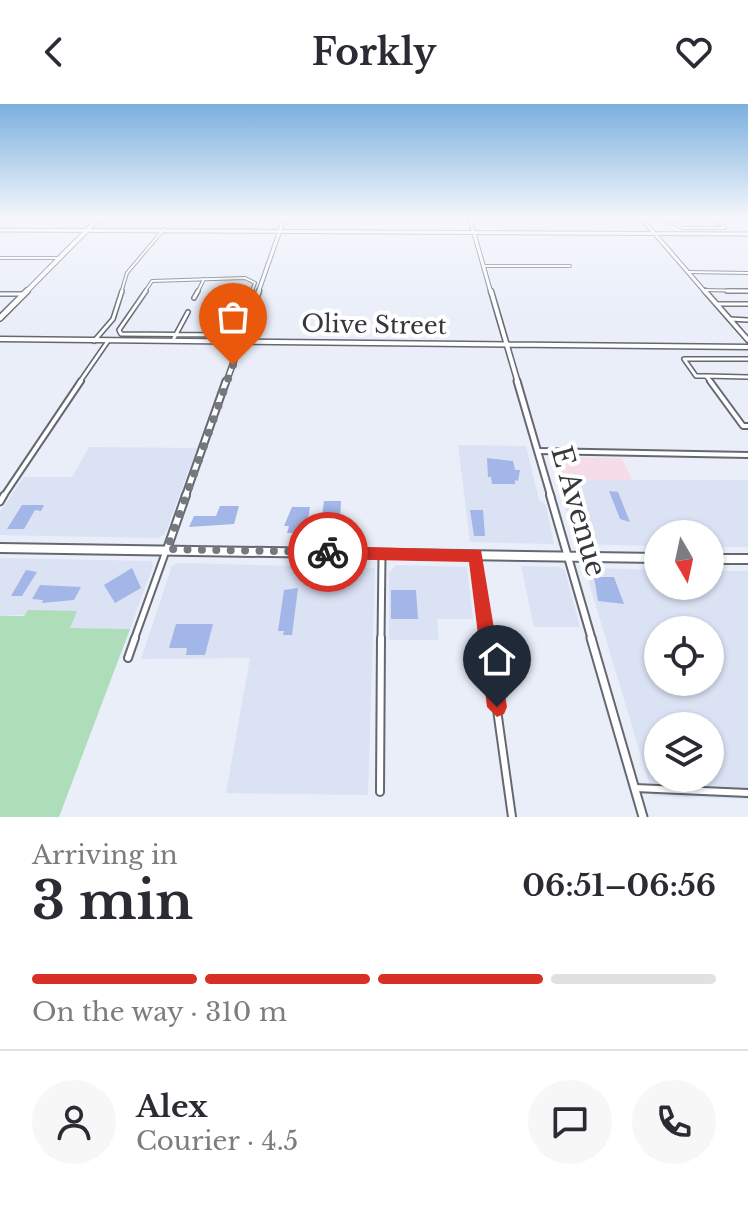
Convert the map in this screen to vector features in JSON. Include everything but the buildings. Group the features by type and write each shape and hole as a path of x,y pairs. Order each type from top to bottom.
{"main road":[{"path":"0,318 65,252"},
{"path":"0,548 644,558"},
{"path":"724,559 748,559"}],"street":[{"path":"94,341 113,319 127,273 144,252"},
{"path":"128,658 272,252"},
{"name":"E Avenue","path":"481,252 643,817"},
{"path":"671,252 746,336"},
{"path":"0,258 59,258"},
{"path":"485,266 570,266"},
{"path":"688,272 748,273"},
{"path":"194,298 205,278"},
{"path":"205,278 252,280 255,283 231,335 173,339 125,336 119,330 152,281 205,278"},
{"path":"704,290 748,291"},
{"path":"0,294 23,294"},
{"path":"716,304 748,304"},
{"path":"214,306 254,305"},
{"path":"173,339 188,312"},
{"path":"730,319 748,320"},
{"name":"Olive Street","path":"0,339 748,347"},
{"path":"0,502 108,341"},
{"path":"748,359 684,359 696,376 748,377"},
{"path":"706,376 746,426"},
{"path":"538,451 748,455"},
{"path":"380,792 382,553"},
{"path":"476,555 512,817"},
{"path":"635,788 748,793"}],"shaded area":[{"path":"458,445 526,446 539,500 546,505 554,544 470,542"},
{"path":"89,447 197,448 165,534 158,538 0,535 0,512 24,477 72,477"},
{"path":"550,457 622,458 632,480 557,480"},
{"path":"557,480 748,480 748,547 724,547 724,520 644,520 644,546 577,544"},
{"path":"0,558 151,561 153,566 130,629 69,628 76,612 0,616"},
{"path":"177,563 375,568 368,795 226,793 250,658 141,659 172,566"},
{"path":"396,565 467,567 473,619 437,619 439,640 389,640 389,573"},
{"path":"521,566 560,567 565,571 580,627 534,627"},
{"path":"591,568 644,570 644,600 724,600 724,571 748,571 748,799 653,796 652,792 724,792 724,712 644,712 644,766 586,570"}],"green space":[{"path":"28,610 77,611 70,628 130,629 59,817 0,817 0,616 24,616"}],"way so far":[{"path":"233,365 167,549 328,552"}],"route":[{"path":"328,552 476,555 497,707"}]}
